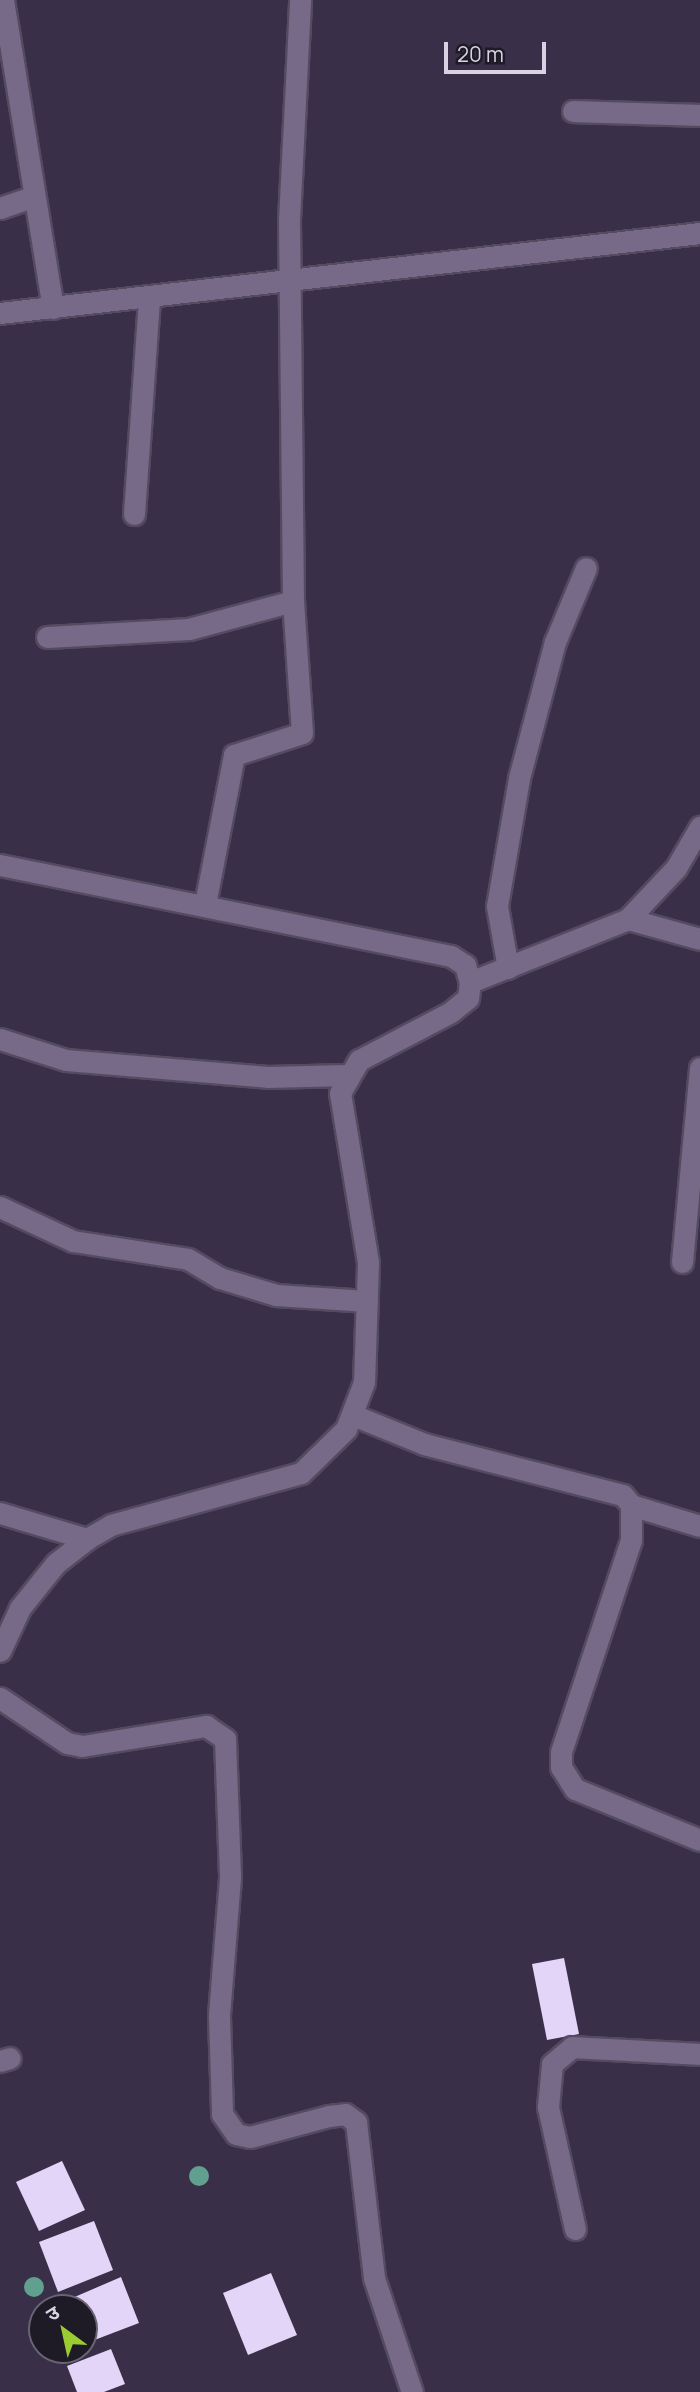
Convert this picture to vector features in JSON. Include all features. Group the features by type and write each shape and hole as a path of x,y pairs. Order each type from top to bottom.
{"street":[{"path":"3,0 22,91 32,197 53,309"},
{"path":"205,904 234,755 302,733 293,601 291,284 300,0"},
{"path":"573,111 700,116"},
{"path":"0,208 32,197"},
{"path":"0,313 291,284 700,233"},
{"path":"135,514 149,298"},
{"path":"508,968 497,906 519,778 555,642 586,568"},
{"path":"47,636 189,629 293,601"},
{"path":"470,982 628,919 676,868 700,827"},
{"path":"0,865 205,904 451,956 465,965 470,982 468,998 452,1012 359,1060 346,1075 341,1114 368,1263 364,1382 353,1415 324,1456 301,1473 111,1525 88,1539 56,1563 20,1608 0,1651"},
{"path":"628,919 700,939"},
{"path":"0,1040 47,1057 100,1064 267,1077 346,1075"},
{"path":"682,1262 700,1068"},
{"path":"0,1207 73,1241 188,1259 220,1278 276,1295 368,1301"},
{"path":"353,1415 424,1444 610,1489 631,1505 700,1526"},
{"path":"631,1505 631,1540 561,1752 561,1767 575,1789 700,1840"},
{"path":"0,1513 88,1539"},
{"path":"0,1698 67,1743 82,1746 206,1726 225,1739 230,1878 219,2016 222,2114 236,2134 250,2137 328,2116 345,2114 356,2122 374,2278 412,2392"},
{"path":"575,2229 548,2107 552,2064 572,2047 700,2054"}],"building":[{"path":"564,1958 579,2034 547,2040 532,1964"},
{"path":"62,2161 85,2210 39,2231 16,2182"},
{"path":"94,2221 113,2270 58,2292 39,2242"},
{"path":"271,2273 297,2335 248,2355 223,2293"},
{"path":"121,2277 139,2323 98,2339 98,2294 82,2294"},
{"path":"111,2349 125,2384 104,2392 77,2392 67,2366 98,2364 98,2354"}]}
